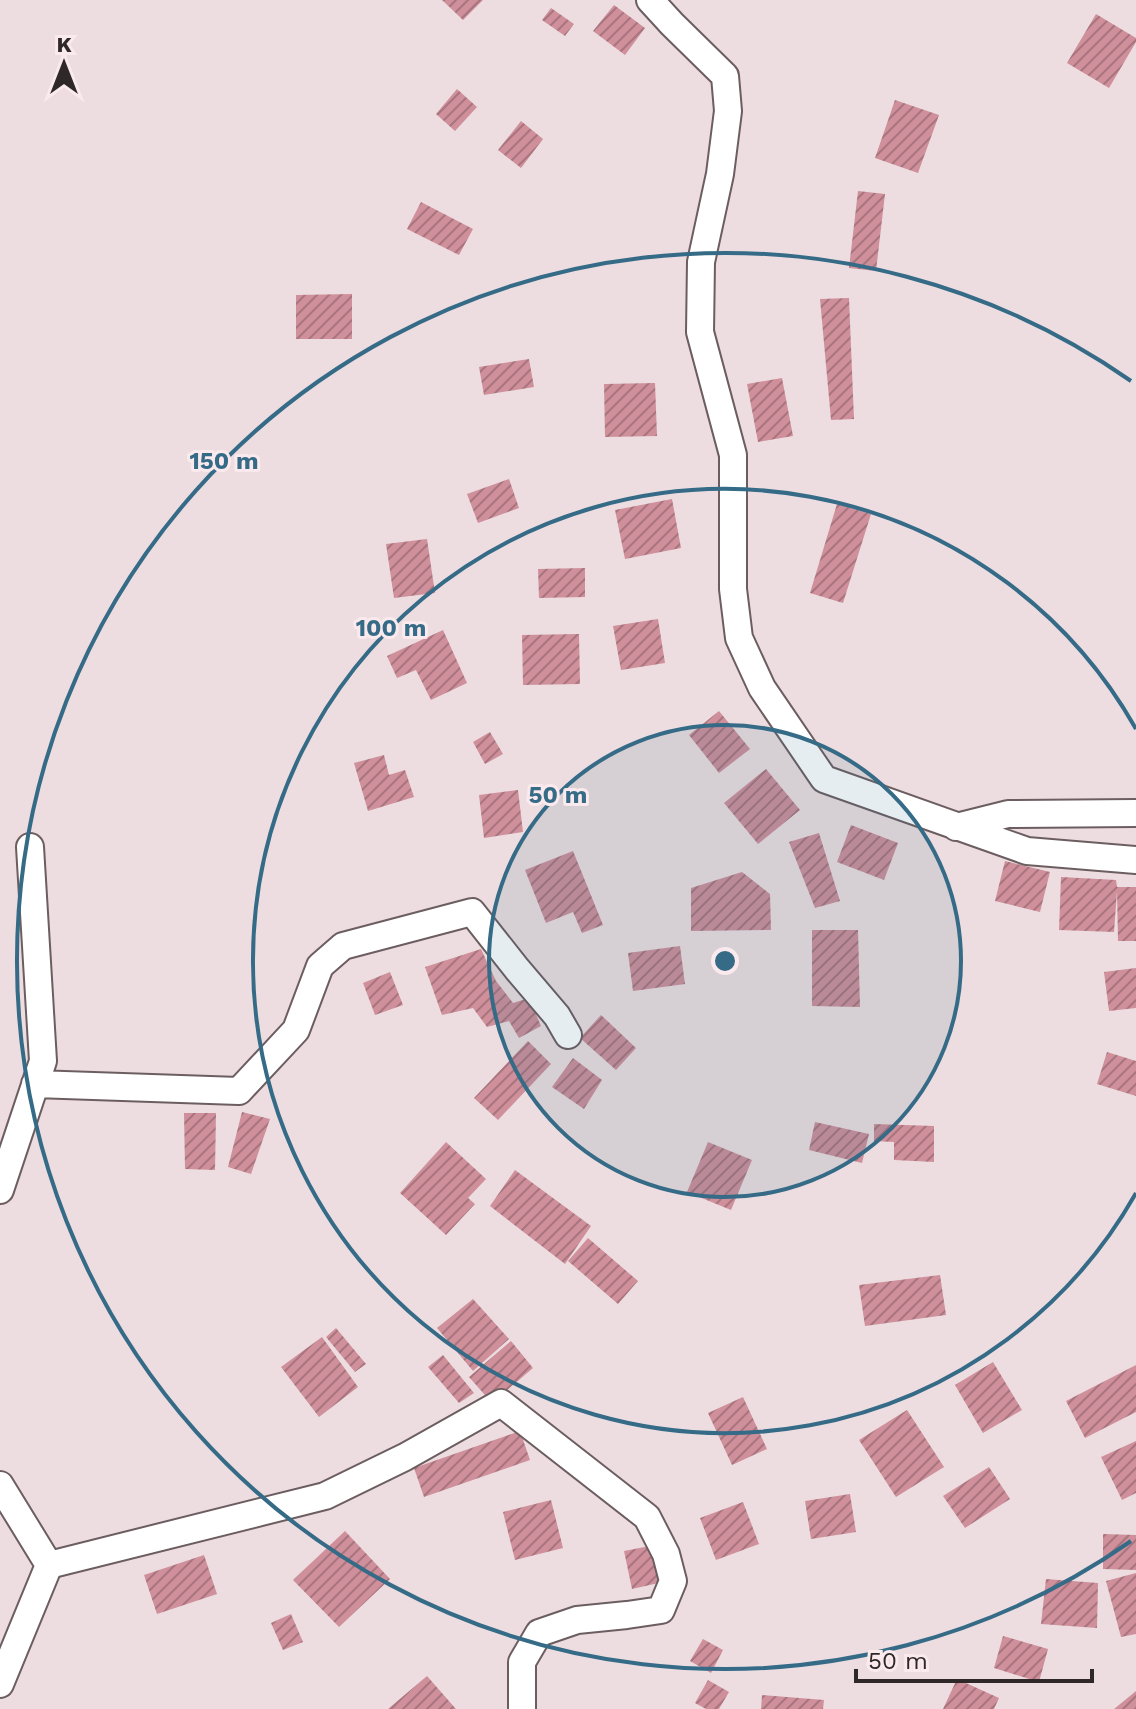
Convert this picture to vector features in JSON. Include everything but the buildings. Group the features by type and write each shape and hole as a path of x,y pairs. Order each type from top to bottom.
{"street":[{"path":"650,0 725,76 728,111 720,174 701,262 700,332 733,455 733,589 739,638 762,688 824,779 1027,851 1136,860"},
{"path":"956,827 1008,814 1136,813"},
{"path":"0,1190 43,1061 30,847"},
{"path":"35,1084 239,1091 296,1030 320,966 343,946 472,912 557,1016 568,1035"},
{"path":"49,1565 325,1496 405,1457 501,1403 647,1517 666,1554 673,1581 661,1610 577,1620 539,1633 522,1662 522,1709"},
{"path":"0,1485 49,1565"},
{"path":"0,1684 49,1565"}]}
